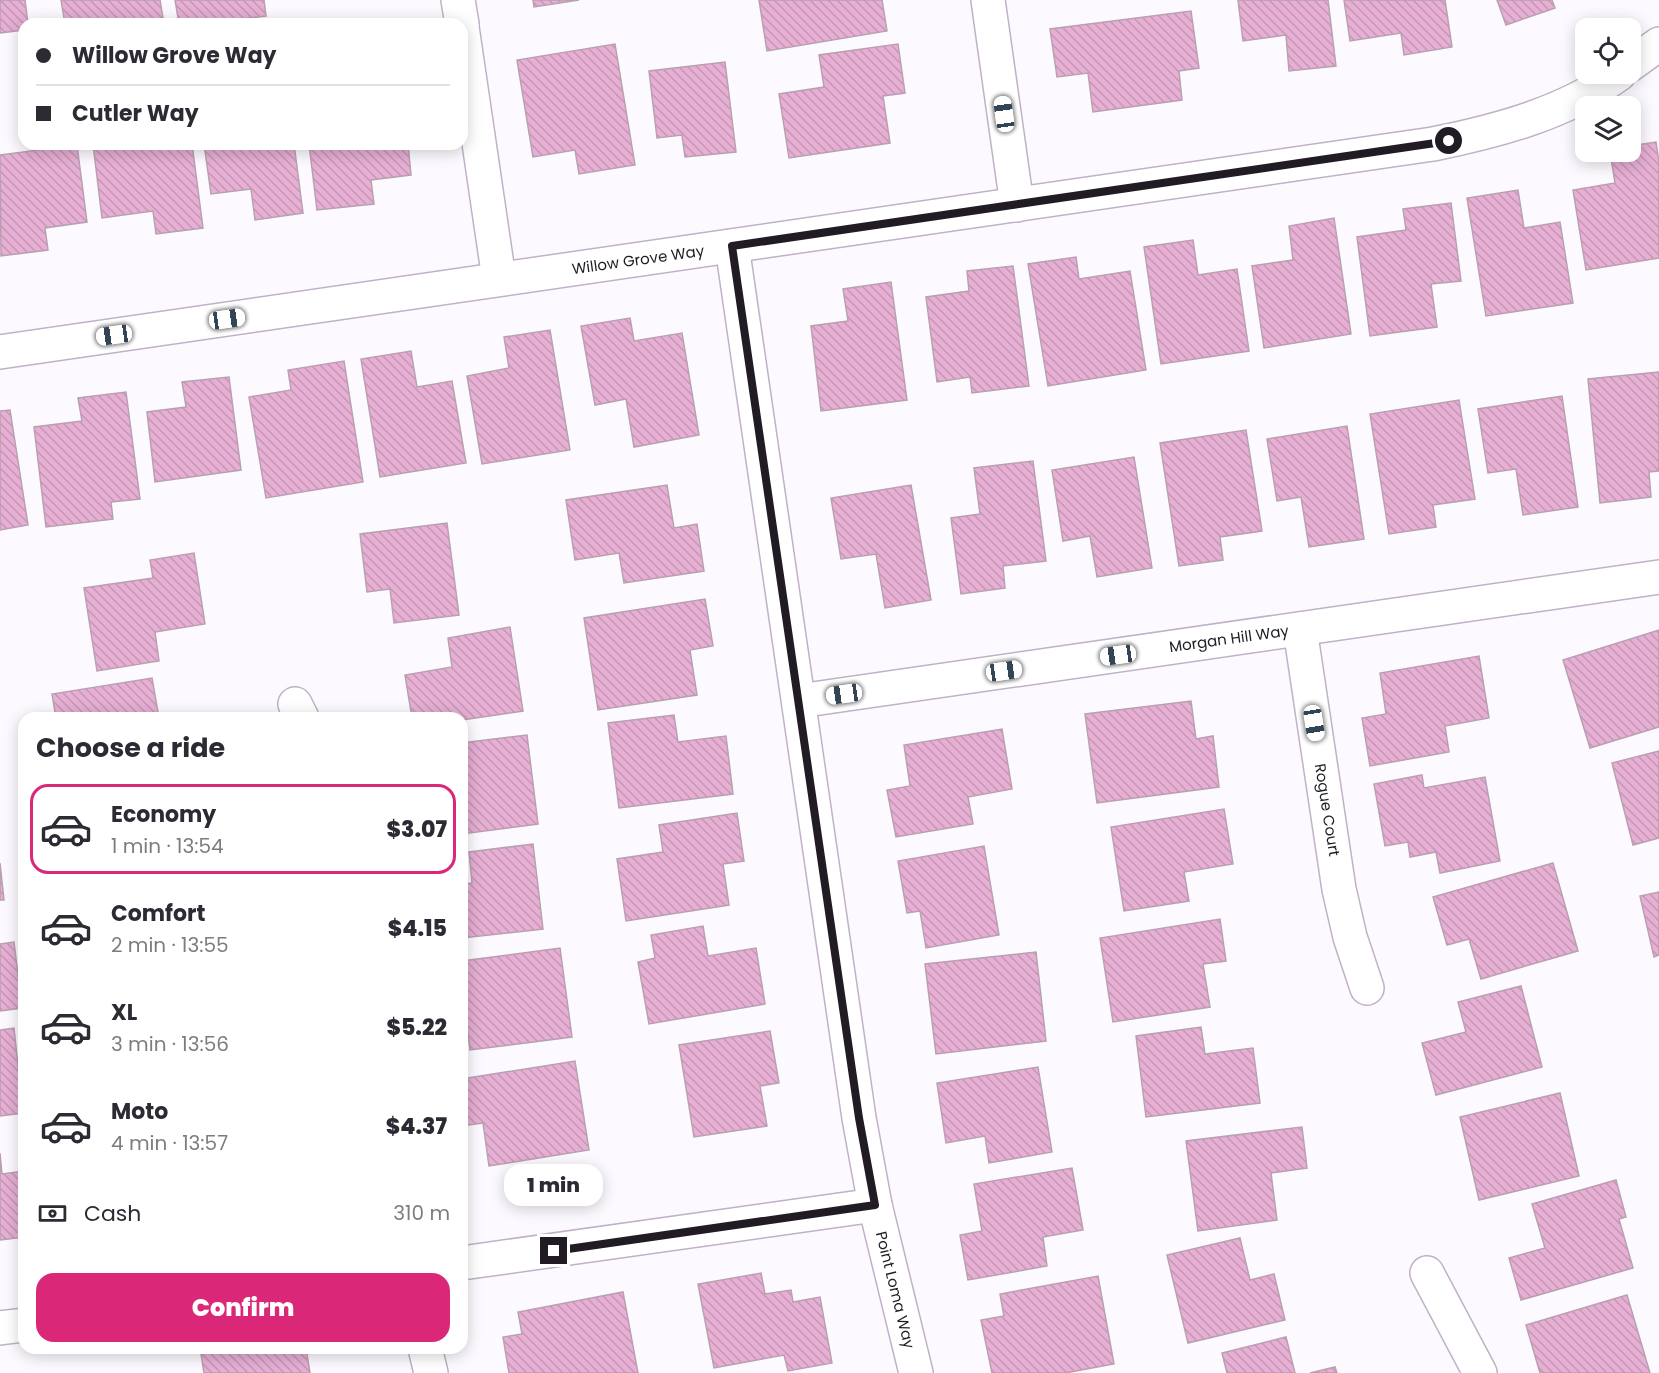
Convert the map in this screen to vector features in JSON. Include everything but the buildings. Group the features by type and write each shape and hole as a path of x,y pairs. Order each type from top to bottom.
{"street":[{"path":"458,0 461,18"},
{"path":"988,0 1017,204"},
{"path":"1641,57 1659,44"},
{"path":"468,67 499,279"},
{"name":"Willow Grove Way","path":"0,352 1433,144 1481,134 1528,120 1572,101 1602,84"},
{"name":"Point Loma Way","path":"732,246 859,1118 875,1205 916,1373"},
{"name":"Morgan Hill Way","path":"799,701 1659,577"},
{"name":"Rogue Court","path":"1300,629 1339,889 1350,937 1367,988"},
{"path":"468,1262 875,1205"},
{"path":"1427,1273 1480,1373"},
{"path":"0,1328 18,1326"},
{"path":"426,1354 431,1373"}],"route":[{"path":"554,1251 875,1205 859,1118 732,246 1449,141"}]}
